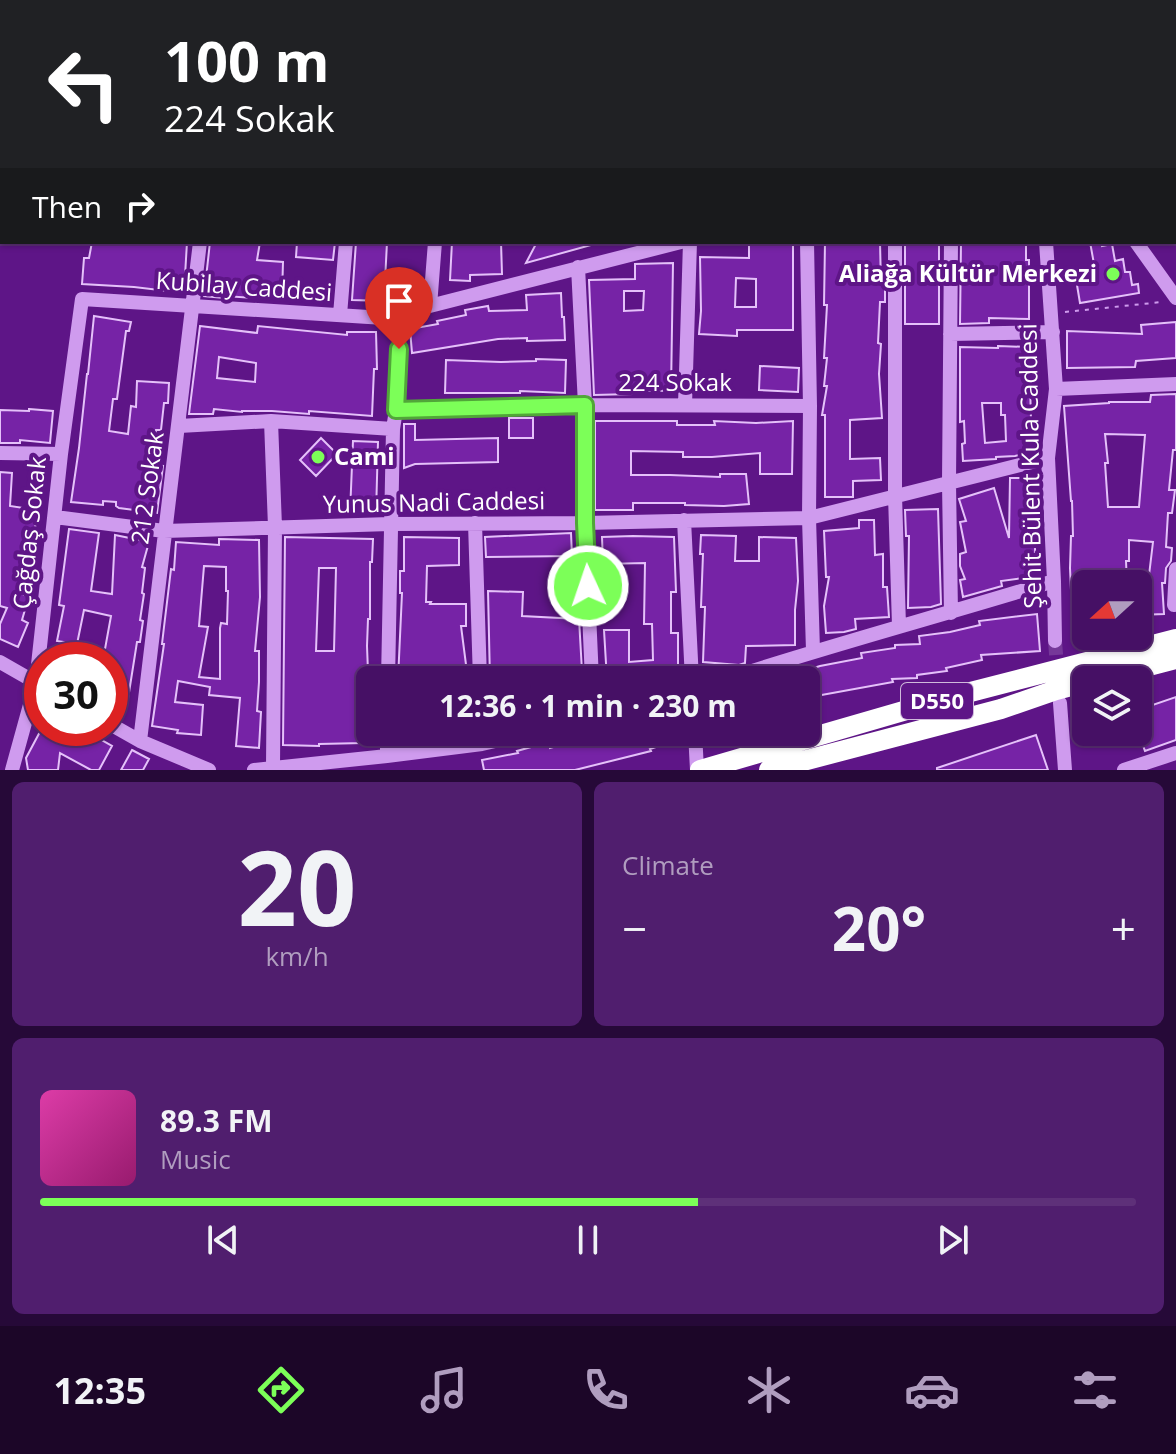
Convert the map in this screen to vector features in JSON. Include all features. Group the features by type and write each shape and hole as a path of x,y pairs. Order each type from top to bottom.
{"highway":[{"name":"D550","path":"699,770 955,696 1176,639"},
{"path":"1149,666 1176,659"},
{"name":"D550","path":"769,770 1001,709 1072,686"}],"street":[{"name":"212 Sokak","path":"140,741 200,244"},
{"path":"340,315 346,244"},
{"path":"430,306 435,244"},
{"name":"Kubilay Caddesi","path":"82,299 400,319 414,310 673,244"},
{"path":"685,405 690,244"},
{"path":"807,244 813,651"},
{"path":"895,244 895,495 899,626"},
{"path":"951,244 951,613"},
{"name":"Şehit Bülent Kula Caddesi","path":"1046,244 1056,389 1048,458 1055,641"},
{"path":"1137,244 1176,298"},
{"path":"578,267 591,666"},
{"name":"Çağdaş Sokak","path":"43,642 61,454 82,299"},
{"path":"388,666 393,429 400,319"},
{"path":"950,334 1053,332"},
{"path":"1056,389 1176,384"},
{"name":"224 Sokak","path":"396,410 585,405 810,406"},
{"path":"179,426 271,421 393,429"},
{"path":"271,421 275,527 273,767"},
{"path":"0,453 61,454"},
{"name":"Yunus Nadi Caddesi","path":"55,517 164,531 390,524 809,518 1048,458"},
{"path":"684,520 691,666"},
{"path":"475,523 480,666"},
{"path":"1174,605 1176,569"},
{"path":"767,666 1054,581"},
{"path":"0,662 24,676"},
{"path":"1060,703 1065,770"},
{"name":"Çağdaş Sokak","path":"12,770 24,732"},
{"path":"128,734 209,770"},
{"path":"387,746 387,756"},
{"path":"254,770 387,756 440,746"},
{"path":"696,746 699,770"},
{"path":"1124,770 1176,753"}],"path":[{"path":"1052,313 1160,302"}],"building":[{"path":"92,244 187,244 184,293 82,284 84,258 89,258"},
{"path":"210,244 260,244 257,260 283,262 282,296 204,296"},
{"path":"297,244 335,244 333,260 296,257"},
{"path":"356,244 387,244 384,301 352,300"},
{"path":"452,244 501,244 502,274 470,275 470,281 450,280"},
{"path":"536,244 591,244 591,245 526,263"},
{"path":"749,244 793,244 793,330 737,330 737,336 699,334 700,257 749,258","holes":["736,278 756,279 756,307 735,307"]},
{"path":"825,244 880,244 881,285 885,285 885,302 880,302 878,343 881,344 879,374 882,418 850,420 850,459 880,458 881,480 853,481 853,497 825,497 825,415 822,415 827,386 824,386 827,358 824,358 827,305 824,305"},
{"path":"905,244 939,244 939,324 905,324"},
{"path":"961,244 1026,244 1029,319 989,318 989,323 960,324"},
{"name":"Aliağa Kültür Merkezi","path":"1090,244 1112,244 1115,261 1123,259 1125,272 1130,272 1132,285 1138,284 1139,293 1080,303 1076,279 1096,275"},
{"path":"673,263 671,391 632,390 632,394 594,395 589,280 635,279 635,264","holes":["624,291 644,291 643,310 624,311"]},
{"path":"561,293 565,340 498,339 412,353 410,329 438,324 437,321 466,315 465,310 488,306 489,311 527,310 526,295"},
{"path":"94,316 131,322 129,331 126,331 117,399 113,399 109,431 128,434 131,406 136,407 137,381 169,383 168,403 164,403 161,430 156,430 150,465 163,466 157,513 119,508 116,502 103,501 103,505 71,502"},
{"path":"1176,322 1176,358 1136,361 1135,367 1067,368 1067,331 1142,334 1141,325"},
{"path":"200,326 257,333 258,326 347,335 347,332 376,332 377,369 374,369 372,416 214,409 213,414 189,414","holes":["219,357 256,363 255,382 217,378"]},
{"path":"960,347 1029,347 1028,382 1035,451 996,459 963,461 962,444 965,443 964,421 960,422","holes":["982,403 1001,403 1001,415 1005,415 1006,441 985,443"]},
{"path":"446,360 501,362 566,360 565,393 445,393"},
{"path":"760,366 799,368 798,392 759,390"},
{"path":"1176,394 1176,450 1173,450 1169,490 1175,490 1172,513 1168,513 1166,547 1172,548 1171,561 1166,568 1165,583 1162,583 1164,614 1152,614 1150,570 1153,542 1129,540 1126,570 1072,570 1071,590 1072,501 1064,406 1150,402 1151,395","holes":["1105,434 1145,435 1139,507 1108,507"]},
{"path":"0,410 53,411 50,443 20,440 20,443 0,443"},
{"path":"509,418 533,418 533,438 509,438"},
{"path":"595,421 677,421 677,425 715,425 714,421 793,421 792,474 760,474 760,453 683,457 683,452 631,451 631,475 720,477 720,474 746,474 749,504 633,503 633,510 595,510"},
{"path":"404,424 415,424 415,440 498,438 498,462 415,464 404,468"},
{"name":"Cami","path":"321,438 337,454 316,476 300,460"},
{"path":"353,441 378,442 376,514 350,513"},
{"path":"0,472 12,473 10,506 37,510 34,539 37,539 24,595 29,596 22,620 28,623 18,647 0,639 0,624 7,608 0,606"},
{"path":"1010,478 1034,478 1032,508 1037,576 1001,581 1002,586 963,597 960,580 965,579 960,554 966,552 960,522 966,521 959,499 994,488 1009,538"},
{"path":"938,509 941,604 908,608 909,536 906,536 905,510"},
{"path":"859,520 874,520 875,555 883,554 883,587 887,587 889,617 855,619 856,629 826,633 824,606 829,577 826,577 824,531 859,528"},
{"path":"69,529 99,533 91,591 112,594 115,535 149,542 142,567 145,568 140,620 143,621 128,699 128,642 106,642 111,616 84,610 77,642 57,641 64,606 59,605"},
{"path":"571,533 572,556 486,557 485,537"},
{"path":"701,535 736,536 735,561 759,561 759,537 796,538 798,581 795,645 746,646 745,663 739,665 703,662 705,607 701,607"},
{"path":"285,537 373,539 368,666 356,666 356,743 283,745","holes":["319,568 336,568 334,651 316,651"]},
{"path":"404,537 459,538 459,565 427,566 426,602 466,604 466,626 461,626 466,666 399,666 400,571 404,571"},
{"path":"602,537 674,537 676,592 671,592 671,633 678,633 678,666 606,666 604,630 629,630 629,662 653,660 652,624 644,624 645,563 603,564"},
{"path":"219,539 259,540 260,597 255,651 259,651 259,748 236,746 240,698 209,695 210,687 178,681 175,702 203,705 201,735 152,726 176,542 219,545","holes":["204,566 226,567 227,624 221,623 220,628 220,679 199,677 208,627 199,626"]},
{"path":"488,591 523,592 522,616 579,619 582,666 490,666"},
{"path":"1037,614 1040,651 981,655 982,660 946,668 947,671 917,675 917,678 892,679 893,682 820,695 820,666 862,658 861,653 895,648 895,645 920,644 919,636 980,625 979,621"},
{"path":"1176,697 1176,740 1145,751 1143,746 1152,746 1152,705"},
{"path":"1036,735 1048,770 937,770 937,768"},
{"path":"32,746 112,746 99,770 91,770 60,753 58,770 28,770 26,758"},
{"path":"535,746 659,746 651,751 575,770 484,770 482,760 518,753"},
{"path":"132,750 149,759 143,770 121,770"}],"tunnel":[{"path":"1055,641 1058,679"}],"place":[{"name":"Aliağa Kültür Merkezi","path":"1113,274"},
{"name":"Cami","path":"318,457"}],"route":[{"path":"399,349 396,410 585,405 588,586"}]}
